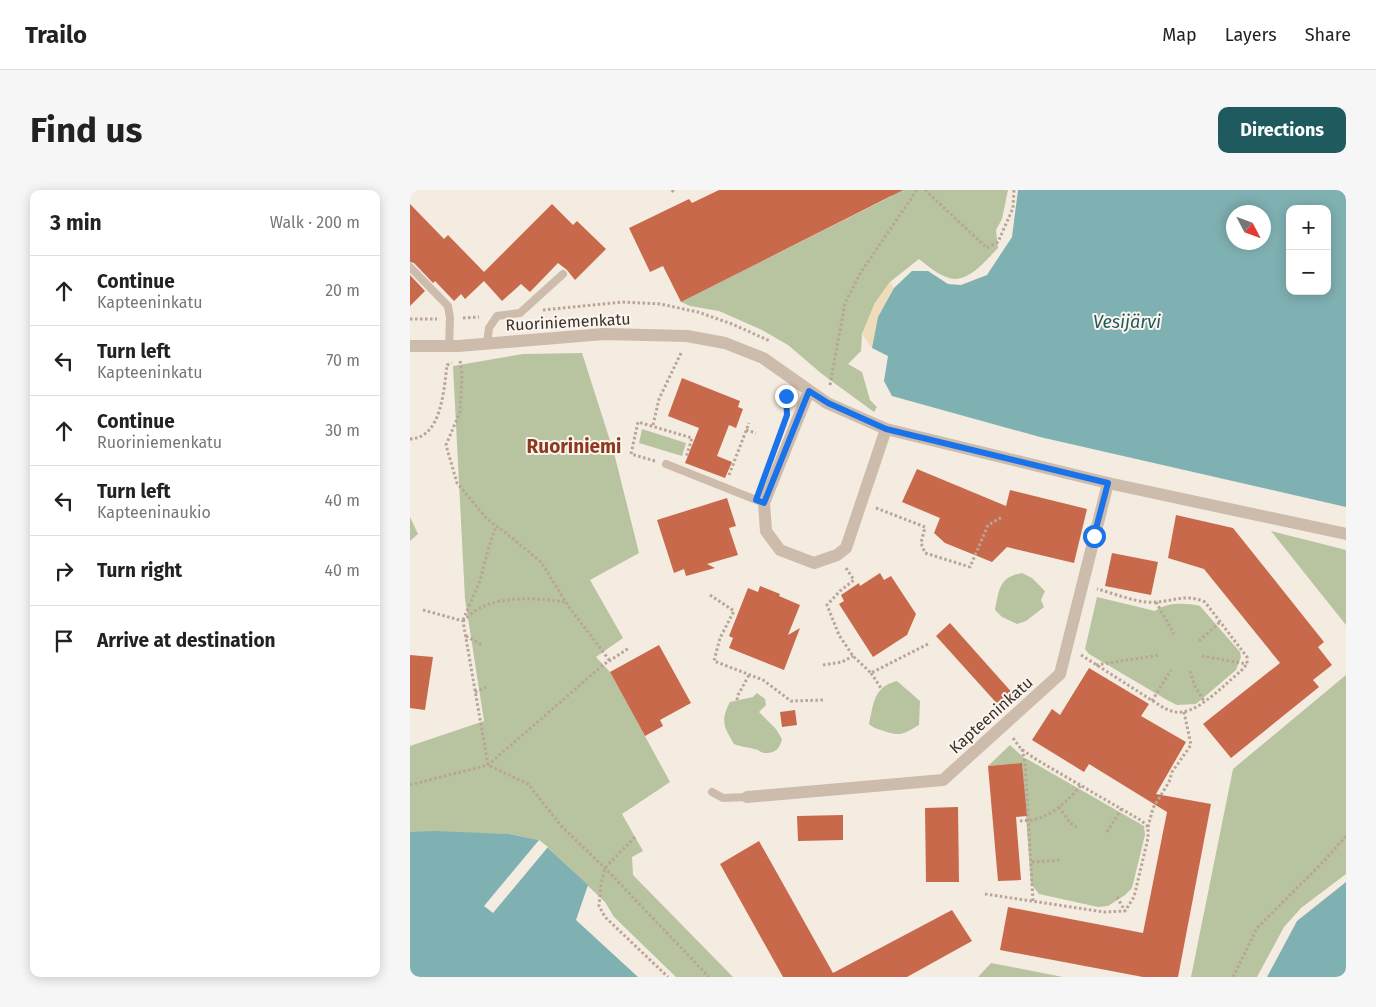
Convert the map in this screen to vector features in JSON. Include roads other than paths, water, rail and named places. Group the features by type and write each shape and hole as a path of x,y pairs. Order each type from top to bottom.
{"street":[{"name":"Ruoriniemenkatu","path":"410,346 487,344 604,334 687,336 725,343 763,358 828,403 886,429"},
{"path":"809,391 764,503 766,531 780,550 814,563 837,555 846,548 886,429 1108,483 1346,534"},
{"name":"Kapteeninkatu","path":"747,797 943,780 1060,674 1108,483"}],"lane":[{"path":"410,267 448,306 453,346"},
{"path":"487,344 489,328 497,316 520,313 562,274"},
{"path":"666,464 764,503"},
{"path":"712,792 723,798 747,797"}],"water":[{"name":"Vesijärvi","path":"1018,190 1346,190 1346,507 1040,437 892,396 884,381 888,356 872,348 878,317 894,288 912,271 928,271 948,284 961,285 987,275 1012,237"},
{"path":"410,832 509,834 539,840 588,885 576,920 638,977 410,977"},
{"path":"1346,882 1346,977 1267,977 1297,921"}],"district":[{"name":"Ruoriniemi","path":"574,446"}]}
